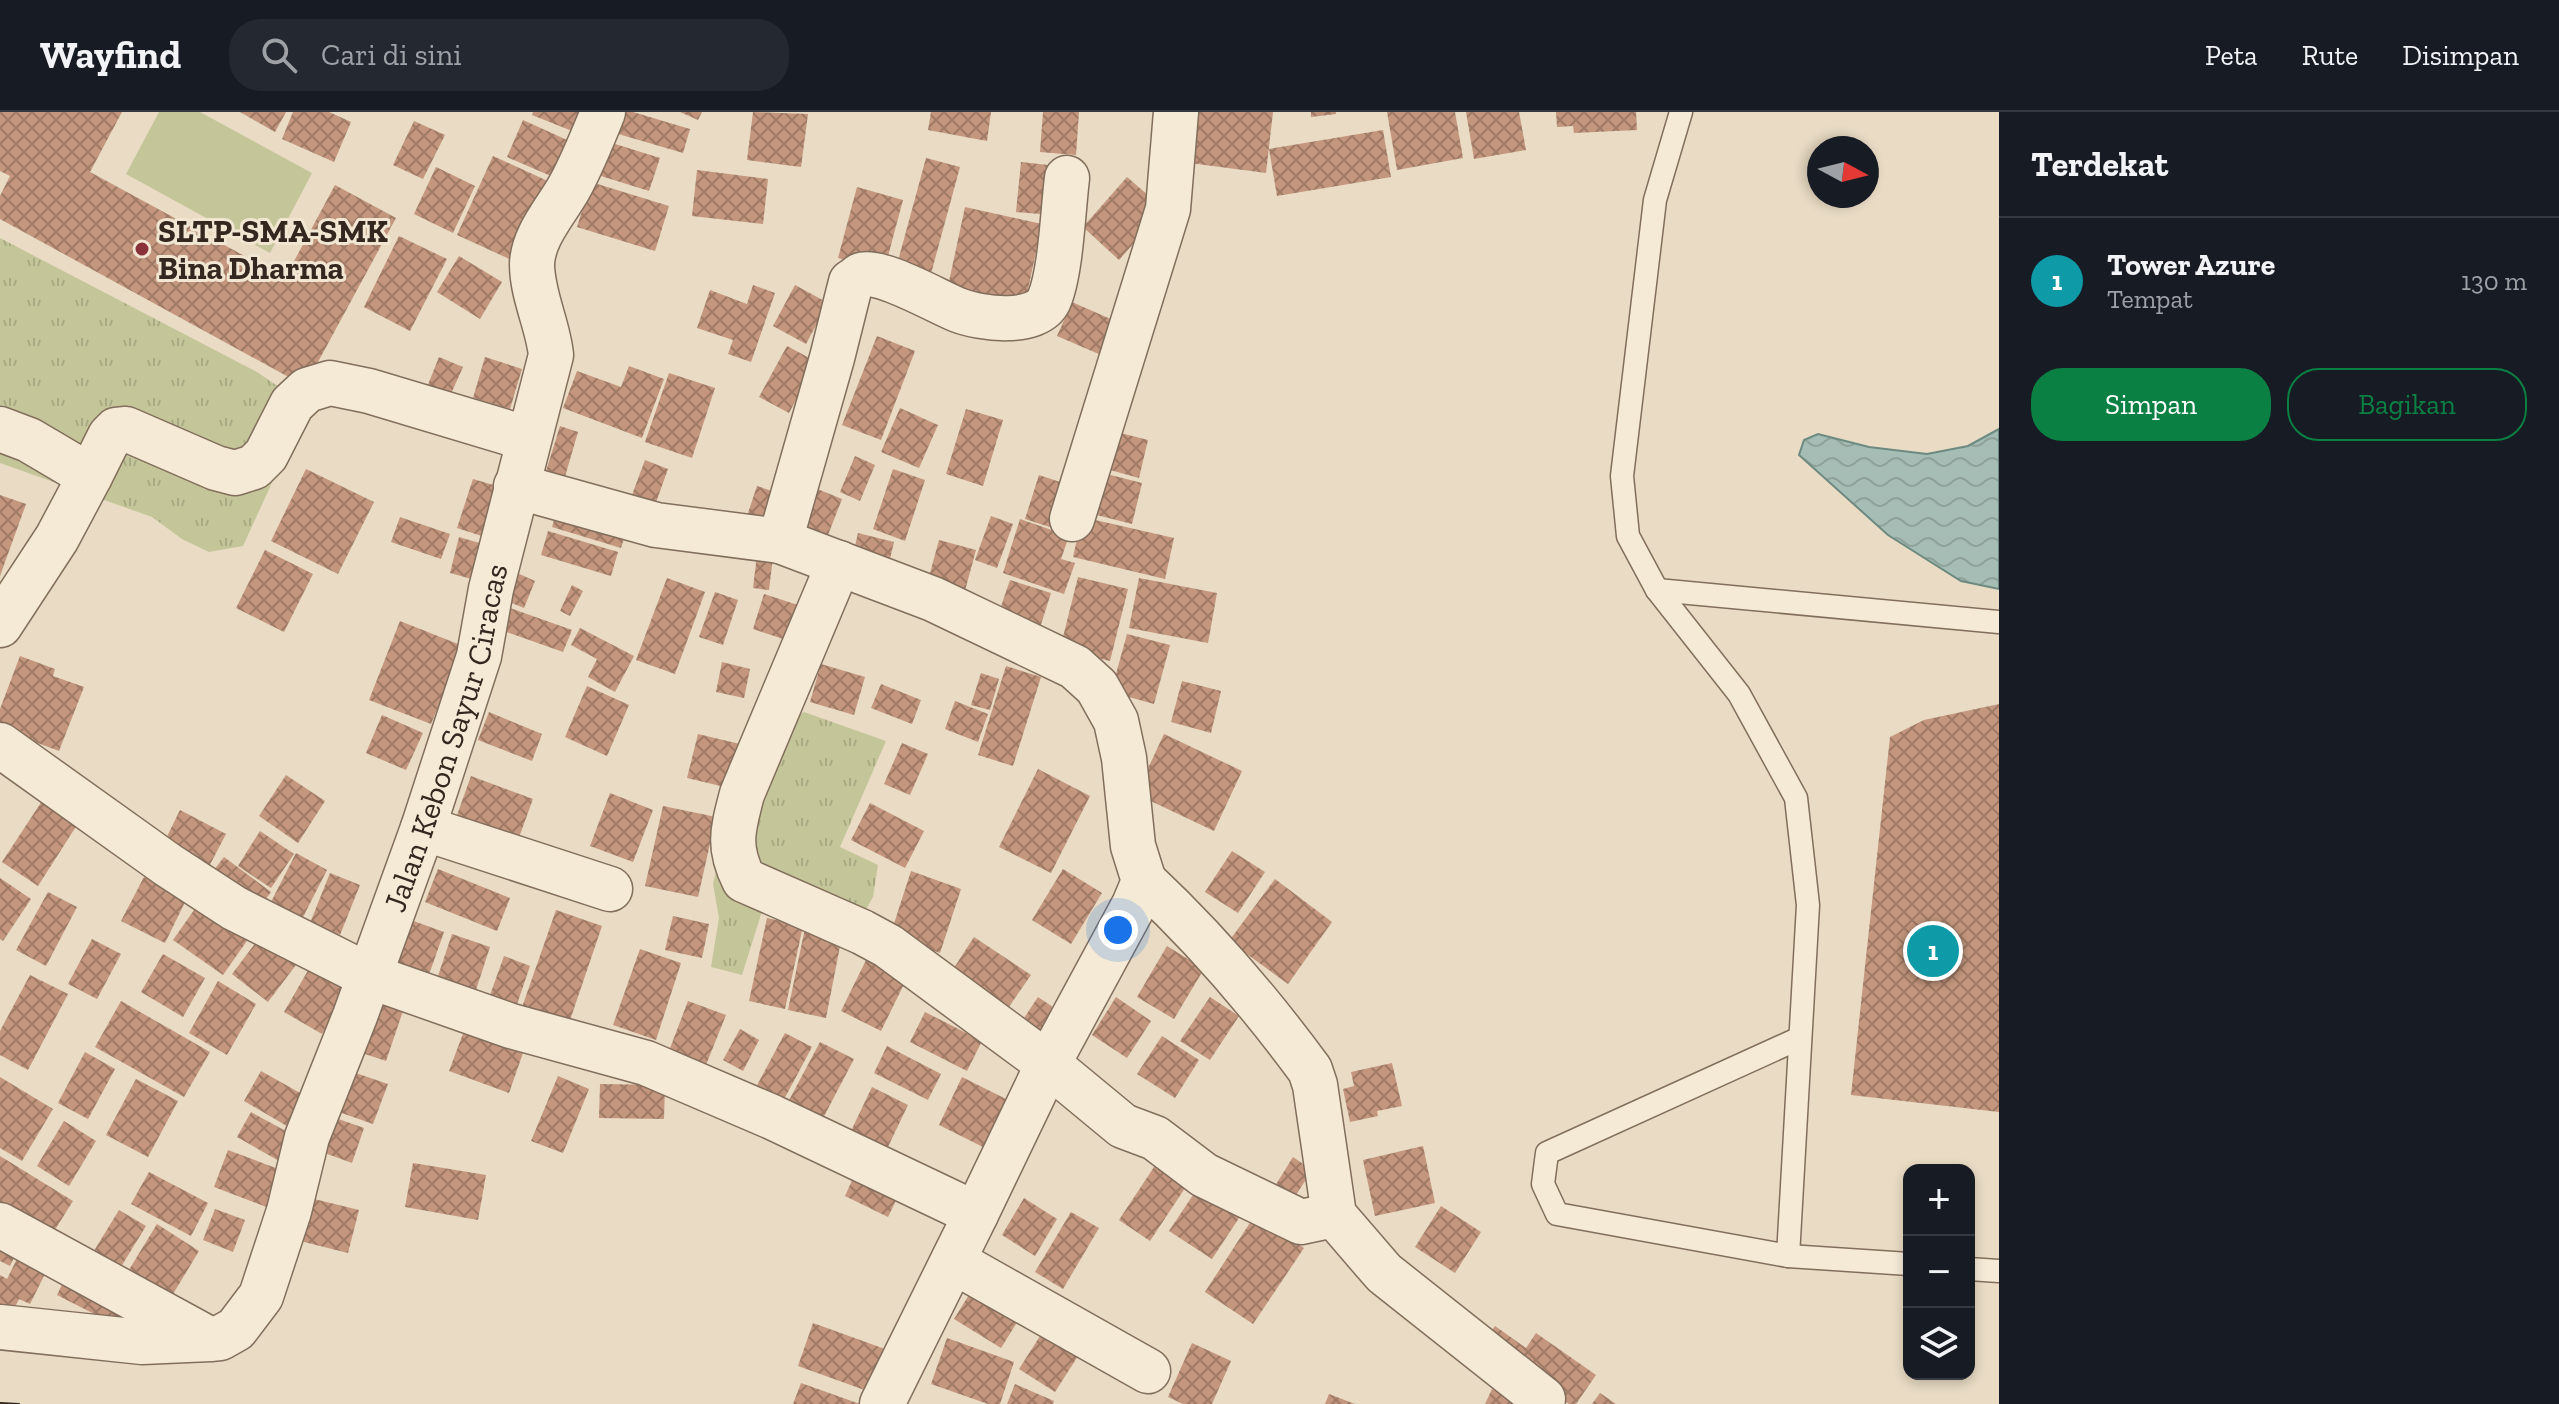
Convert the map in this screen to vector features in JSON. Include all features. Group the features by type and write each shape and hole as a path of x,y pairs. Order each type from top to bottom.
{"street":[{"name":"Jalan Kebon Sayur Ciracas","path":"0,1327 142,1342 220,1338 236,1329 261,1296 289,1211 307,1137 423,828 479,656 491,589 551,355 532,262 540,233 569,188 603,112"},
{"path":"1072,519 1168,209 1176,112"},
{"path":"780,541 851,282 860,275 876,274 961,312 1012,318 1041,312 1049,299 1057,264 1067,178"},
{"path":"0,625 57,538 116,430 126,429 216,468 235,473 254,467 266,455 292,404 307,390 330,383 369,391 529,439"},
{"path":"0,429 29,440 90,476"},
{"path":"516,486 656,525 780,541 933,599 1075,667 1097,687 1116,721 1124,758 1133,846 1144,881 1188,922 1236,974 1310,1070 1334,1215 1384,1273 1543,1399"},
{"path":"839,563 742,794 734,826 733,859 744,880 888,946 1048,1064 1123,1126 1155,1138 1204,1175 1301,1222 1334,1215"},
{"path":"0,745 155,856 234,908 369,976 511,1026 646,1063 772,1117 976,1214"},
{"path":"423,828 610,889"},
{"path":"882,1404 1048,1064 1144,881"},
{"path":"0,1225 210,1339"},
{"path":"953,1261 1148,1371"}],"lane":[{"path":"1681,112 1655,200 1622,476 1628,536 1657,590 1739,694 1796,798 1808,905 1788,1256"},
{"path":"1657,590 1999,622"},
{"path":"1800,1038 1547,1153 1543,1184 1557,1214 1788,1256 1903,1264"},
{"path":"1975,1269 1999,1271"}],"green space":[{"path":"159,112 200,112 312,173 270,253 126,174"},
{"path":"0,238 257,372 307,406 243,546 209,552 182,539 152,517 0,463"},
{"path":"804,712 886,741 840,847 878,865 873,897 864,913 763,908 742,975 711,967 719,918 713,884 732,805 785,722"}],"water":[{"path":"1999,429 1999,589 1961,581 1888,535 1799,455 1804,440 1818,434 1869,447 1927,454 1968,446"}],"building":[{"name":"SLTP-SMA-SMK Bina Dharma","path":"0,112 122,112 90,172 285,278 335,185 396,218 305,386 0,219 0,196 10,176 0,171"},
{"path":"240,112 286,112 275,132"},
{"path":"293,112 329,112 351,122 334,162 282,139"},
{"path":"533,112 596,112 587,137 532,115"},
{"path":"621,112 633,112 690,129 683,153 615,133"},
{"path":"680,112 702,112 698,120"},
{"path":"753,112 808,114 801,167 747,160"},
{"path":"931,112 991,112 987,141 928,130"},
{"path":"1043,112 1079,112 1076,155 1040,152"},
{"path":"1196,112 1273,112 1266,173 1190,163"},
{"path":"1311,112 1336,112 1336,114 1311,117"},
{"path":"1387,112 1455,112 1463,158 1397,170"},
{"path":"1466,112 1519,112 1526,150 1474,159"},
{"path":"1556,112 1636,112 1637,130 1574,133 1573,126 1557,127"},
{"path":"523,120 567,140 551,176 507,157"},
{"path":"414,121 445,135 423,179 393,165"},
{"path":"1383,130 1391,177 1277,196 1269,149"},
{"path":"612,143 660,158 649,191 601,176"},
{"path":"493,156 552,183 516,262 457,235"},
{"path":"926,158 960,167 929,281 895,272"},
{"path":"1021,162 1057,166 1052,215 1016,212"},
{"path":"436,167 475,186 453,233 414,214"},
{"path":"697,170 768,179 763,224 692,216"},
{"path":"1127,177 1164,209 1119,260 1083,227"},
{"path":"591,182 669,206 655,251 577,227"},
{"path":"857,187 903,200 884,271 838,258"},
{"path":"965,207 1042,224 1024,308 947,291"},
{"path":"399,236 447,259 410,331 364,307"},
{"path":"459,256 502,282 480,319 437,292"},
{"path":"753,285 775,293 751,362 728,354 733,340 697,328 710,290 747,304"},
{"path":"795,285 828,303 806,344 773,326"},
{"path":"1072,302 1122,324 1108,358 1057,336"},
{"path":"877,336 915,351 881,440 842,425"},
{"path":"787,346 817,362 789,413 759,397"},
{"path":"439,357 463,367 450,396 427,387"},
{"path":"485,357 522,369 510,409 473,398"},
{"path":"629,366 664,379 642,438 563,408 577,371 621,387"},
{"path":"669,373 715,388 692,458 645,442"},
{"path":"900,408 938,425 919,468 881,452"},
{"path":"966,409 1003,420 983,486 946,474"},
{"path":"560,426 578,432 562,487 543,481"},
{"path":"1101,428 1148,440 1139,478 1092,465"},
{"path":"855,456 875,465 860,501 840,492"},
{"path":"645,460 668,469 650,519 626,511"},
{"path":"306,469 374,502 338,574 271,541"},
{"path":"893,469 925,480 905,541 873,529"},
{"path":"1095,471 1142,483 1132,524 1085,512"},
{"path":"1039,475 1078,488 1065,532 1025,519"},
{"path":"473,479 507,489 491,539 457,528"},
{"path":"757,486 775,492 766,522 747,516"},
{"path":"815,488 842,499 821,553 794,542"},
{"path":"0,495 26,504 0,576"},
{"path":"558,507 627,529 621,548 552,527"},
{"path":"991,516 1013,524 997,568 975,560"},
{"path":"400,517 450,534 441,559 391,542"},
{"path":"1082,517 1174,538 1165,579 1073,557"},
{"path":"1020,519 1069,536 1061,559 1075,563 1064,594 1003,573"},
{"path":"548,531 618,552 611,576 541,555"},
{"path":"858,533 894,542 888,567 852,559"},
{"path":"459,537 496,548 486,583 450,573"},
{"path":"939,540 976,550 963,598 926,588"},
{"path":"265,550 313,574 284,632 236,608"},
{"path":"757,555 773,557 769,590 753,588"},
{"path":"508,569 535,581 524,608 497,597"},
{"path":"1078,577 1128,589 1110,661 1060,649"},
{"path":"667,578 705,592 675,674 636,660"},
{"path":"1139,578 1217,593 1208,643 1129,628"},
{"path":"1010,580 1051,593 1037,637 995,624"},
{"path":"572,585 583,591 570,616 560,611"},
{"path":"715,592 738,600 723,645 699,637"},
{"path":"764,594 804,607 792,642 753,629"},
{"path":"510,608 572,630 563,652 501,630"},
{"path":"400,621 463,646 431,724 369,700"},
{"path":"580,628 634,656 615,692 588,677 597,659 571,645"},
{"path":"1127,634 1170,645 1154,704 1111,692"},
{"path":"20,656 55,669 53,676 84,687 59,751 0,729 0,709"},
{"path":"722,662 750,669 744,698 716,692"},
{"path":"821,664 865,677 854,715 810,702"},
{"path":"1006,666 1041,677 1013,766 978,755"},
{"path":"981,673 999,679 990,710 971,705"},
{"path":"1182,681 1221,691 1211,733 1171,722"},
{"path":"881,684 921,700 912,724 871,708"},
{"path":"587,686 629,705 607,756 565,737"},
{"path":"955,701 988,714 978,742 945,729"},
{"path":"1999,704 1999,1112 1851,1095 1890,737 1924,720"},
{"path":"489,712 542,734 532,761 478,740"},
{"path":"382,715 423,733 406,770 366,753"},
{"path":"698,734 740,744 729,788 687,778"},
{"path":"1164,734 1242,771 1214,831 1136,794"},
{"path":"902,743 928,754 910,795 884,784"},
{"path":"1038,769 1090,796 1051,873 999,847"},
{"path":"286,775 325,801 298,843 259,816"},
{"path":"471,776 533,799 514,851 452,829"},
{"path":"610,793 653,810 633,862 590,846"},
{"path":"42,801 77,825 38,886 2,862"},
{"path":"870,803 924,831 905,868 851,840"},
{"path":"663,806 716,817 698,897 645,886"},
{"path":"180,810 226,834 204,876 159,853"},
{"path":"260,831 294,854 271,888 238,866"},
{"path":"1232,851 1265,872 1238,913 1205,892"},
{"path":"296,853 327,870 302,919 271,902"},
{"path":"224,857 271,892 253,916 206,880"},
{"path":"438,869 510,898 497,931 425,902"},
{"path":"1063,869 1102,893 1071,944 1032,920"},
{"path":"911,871 961,889 940,953 890,936"},
{"path":"330,873 360,885 340,935 310,923"},
{"path":"144,877 187,898 165,943 121,921"},
{"path":"0,878 31,899 3,941 0,939"},
{"path":"1275,879 1332,922 1288,984 1229,941"},
{"path":"48,892 77,907 46,966 16,950"},
{"path":"206,893 256,928 223,975 173,940"},
{"path":"556,910 602,926 567,1029 520,1013"},
{"path":"673,916 709,924 702,958 665,950"},
{"path":"767,918 803,926 785,1009 749,1001"},
{"path":"408,919 444,932 425,986 390,974"},
{"path":"805,928 842,936 826,1018 788,1010"},
{"path":"263,933 299,961 268,1002 232,974"},
{"path":"452,934 490,947 472,1002 434,988"},
{"path":"974,937 1031,975 1006,1011 950,974"},
{"path":"92,939 121,954 97,999 68,984"},
{"path":"1167,946 1204,969 1174,1019 1137,997"},
{"path":"640,949 681,963 656,1040 613,1025"},
{"path":"870,952 910,972 881,1031 841,1011"},
{"path":"163,954 205,978 183,1017 141,992"},
{"path":"504,956 530,966 512,1019 485,1009"},
{"path":"310,967 347,988 322,1034 284,1012"},
{"path":"30,975 68,994 28,1070 0,1055 0,1031"},
{"path":"218,981 256,1004 227,1055 189,1033"},
{"path":"1038,997 1062,1013 1040,1046 1016,1030"},
{"path":"1116,997 1151,1021 1127,1058 1092,1035"},
{"path":"1210,997 1239,1016 1210,1060 1180,1041"},
{"path":"378,998 404,1008 386,1061 359,1052"},
{"path":"121,1001 210,1052 184,1097 95,1047"},
{"path":"688,1001 726,1015 706,1065 669,1051"},
{"path":"925,1012 982,1041 967,1071 910,1042"},
{"path":"740,1029 759,1040 743,1071 723,1060"},
{"path":"464,1031 523,1053 509,1093 449,1071"},
{"path":"785,1033 812,1047 781,1105 754,1091"},
{"path":"1162,1036 1199,1060 1175,1098 1137,1074"},
{"path":"820,1042 854,1059 821,1122 787,1104"},
{"path":"887,1046 941,1074 928,1100 874,1073"},
{"path":"85,1052 115,1069 88,1119 58,1103"},
{"path":"1392,1063 1402,1106 1377,1111 1378,1116 1350,1122 1343,1089 1354,1086 1351,1072"},
{"path":"261,1071 309,1098 292,1129 244,1101"},
{"path":"350,1071 388,1084 373,1124 336,1111"},
{"path":"558,1076 589,1089 563,1153 531,1141"},
{"path":"0,1077 53,1109 22,1161 0,1148"},
{"path":"962,1077 1016,1104 993,1152 939,1125"},
{"path":"136,1079 178,1101 148,1157 106,1135"},
{"path":"600,1084 665,1085 664,1119 599,1118"},
{"path":"872,1087 908,1105 886,1151 850,1133"},
{"path":"251,1112 293,1135 279,1161 237,1137"},
{"path":"330,1116 364,1128 352,1163 319,1151"},
{"path":"64,1121 96,1141 69,1186 37,1166"},
{"path":"1423,1146 1435,1203 1375,1216 1363,1160"},
{"path":"228,1150 286,1172 272,1209 214,1187"},
{"path":"0,1156 73,1201 44,1247 0,1220"},
{"path":"1293,1157 1312,1170 1289,1206 1270,1194"},
{"path":"1158,1161 1189,1182 1150,1241 1119,1220"},
{"path":"413,1163 486,1175 478,1220 405,1207"},
{"path":"859,1165 903,1186 888,1217 845,1196"},
{"path":"149,1172 208,1203 191,1236 131,1204"},
{"path":"1199,1186 1241,1215 1212,1259 1169,1231"},
{"path":"306,1197 359,1210 348,1253 296,1240"},
{"path":"1024,1198 1057,1219 1035,1256 1002,1235"},
{"path":"1441,1206 1481,1232 1455,1273 1415,1247"},
{"path":"215,1209 245,1220 233,1252 203,1240"},
{"path":"119,1210 146,1226 116,1275 89,1259"},
{"path":"1071,1212 1099,1228 1063,1289 1035,1272"},
{"path":"1255,1215 1304,1248 1253,1324 1205,1292"},
{"path":"157,1224 199,1251 167,1304 124,1278"},
{"path":"0,1233 21,1244 10,1266 0,1261"},
{"path":"19,1255 47,1270 30,1304 19,1299 10,1317 0,1312 0,1275 7,1279"},
{"path":"69,1270 157,1315 145,1340 57,1295"},
{"path":"977,1282 1024,1311 1001,1348 954,1319"},
{"path":"1049,1322 1085,1345 1055,1392 1019,1369"},
{"path":"813,1323 885,1349 870,1392 798,1366"},
{"path":"1495,1326 1526,1348 1536,1333 1596,1375 1576,1404 1569,1404 1481,1345"},
{"path":"947,1338 1014,1362 1000,1404 988,1404 931,1384"},
{"path":"1192,1343 1231,1361 1212,1404 1183,1404 1168,1397"},
{"path":"801,1383 860,1404 793,1404"},
{"path":"1015,1384 1054,1401 1053,1404 1007,1404"},
{"path":"1492,1389 1525,1404 1485,1404"},
{"path":"1600,1393 1616,1404 1592,1404"},
{"path":"1329,1394 1355,1404 1325,1404"}],"tram line":[{"path":"0,1403 19,1404"}],"place":[{"name":"SLTP-SMA-SMK Bina Dharma","path":"142,249"},
{"name":"Tower Azure","path":"1933,951"}]}
